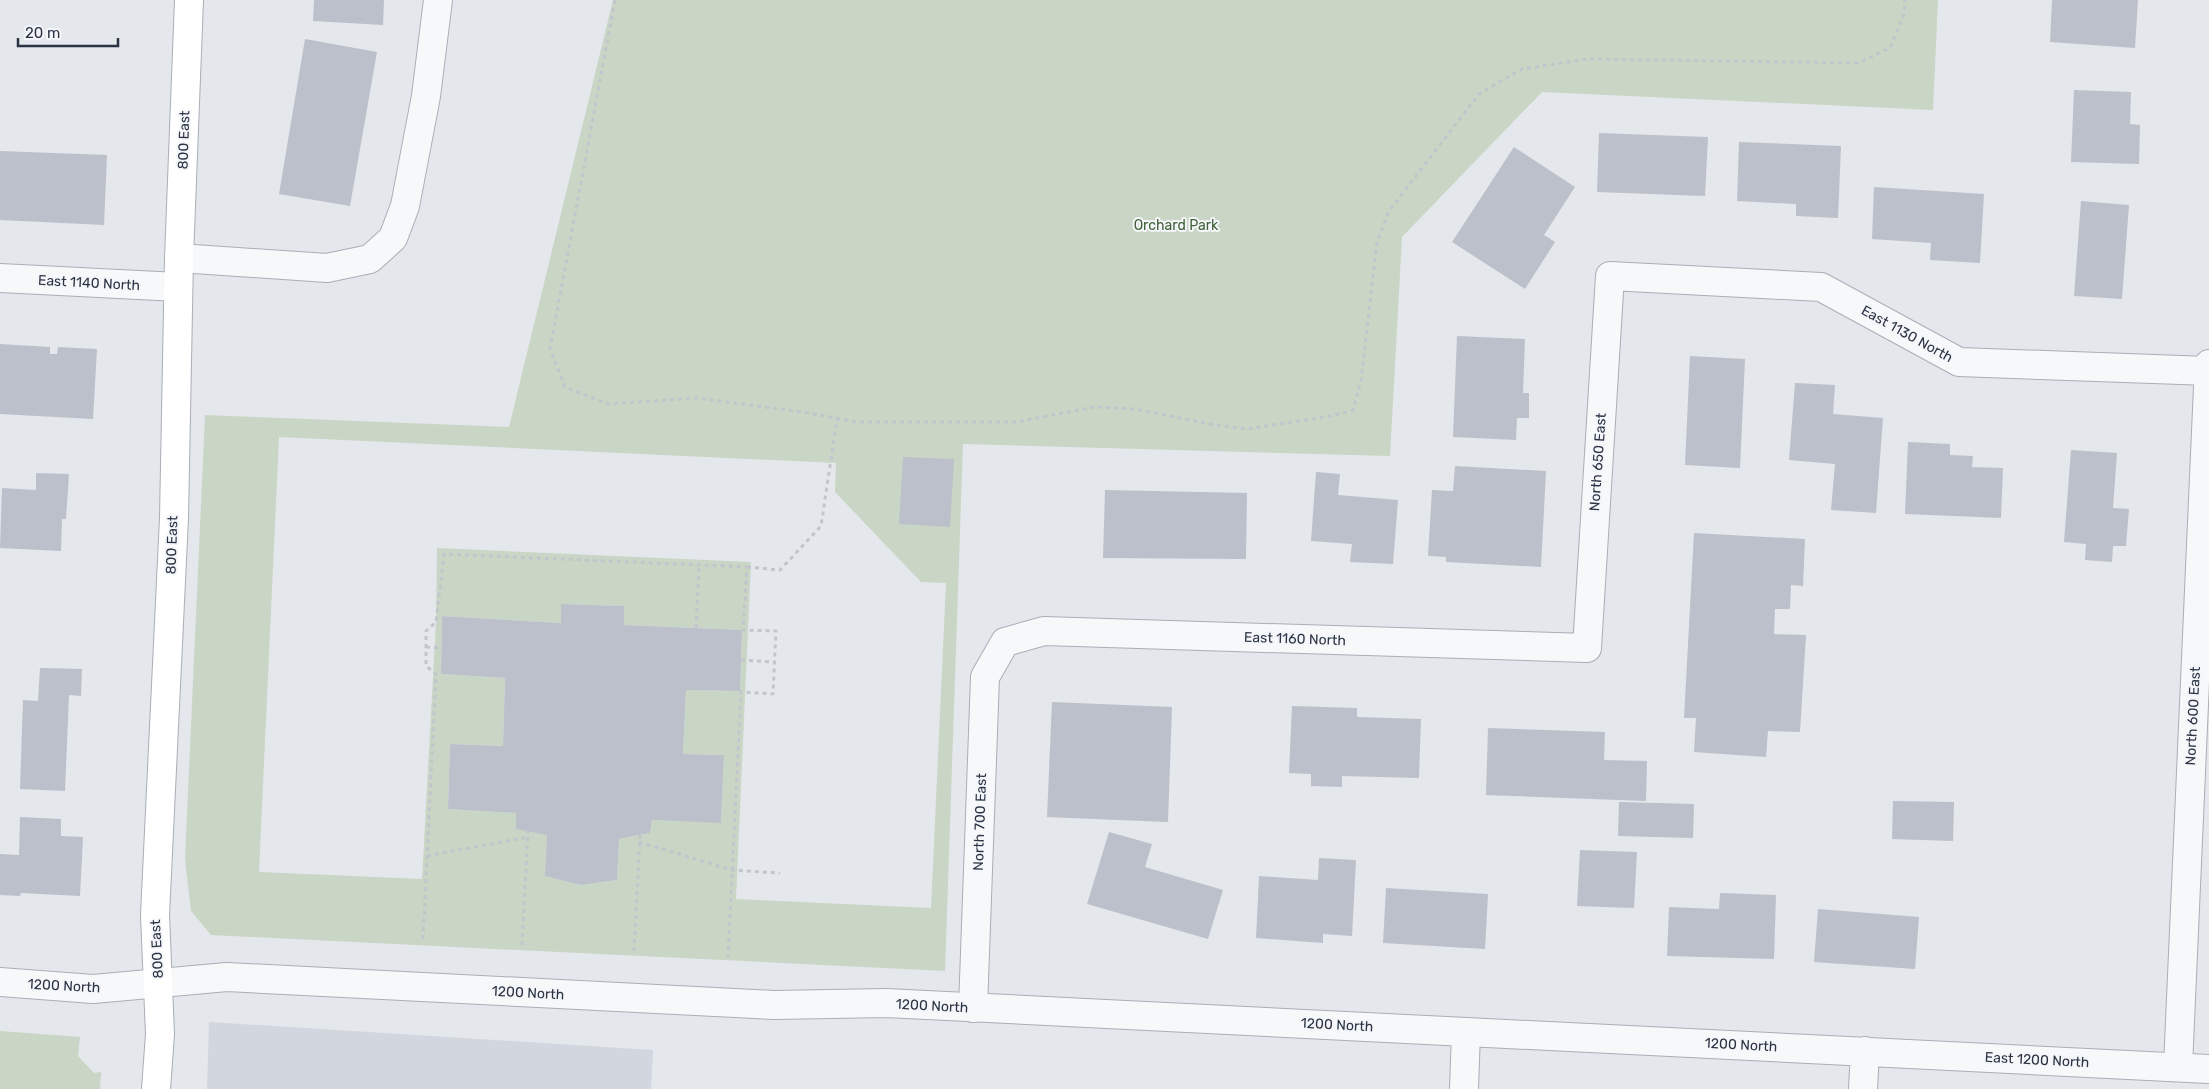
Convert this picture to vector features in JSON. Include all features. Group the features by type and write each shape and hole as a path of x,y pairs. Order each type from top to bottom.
{"main road":[{"name":"800 East","path":"156,1089 160,1034 155,915 174,518 178,287 189,0"}],"street":[{"path":"179,258 327,268 370,259 393,238 405,206 426,96 438,0"},
{"name":"East 1130 North","path":"1610,276 1821,287 1959,362 2209,371"},
{"name":"North 650 East","path":"1587,648 1610,276"},
{"name":"East 1140 North","path":"0,278 178,287"},
{"name":"North 600 East","path":"2178,1067 2209,364"},
{"name":"East 1160 North","path":"1005,642 1044,631 1587,648"},
{"name":"North 700 East","path":"973,1008 985,677 1005,642"},
{"name":"1200 North","path":"0,982 93,989 227,977 774,1005 886,1004 1865,1051"},
{"path":"1464,1089 1466,1032"},
{"path":"1863,1089 1865,1051"},
{"name":"East 1200 North","path":"1865,1051 2209,1069"}],"path":[{"path":"615,0 550,349 565,387 608,404 697,398 856,422 1016,422 1095,407 1136,409 1215,426 1247,429 1332,416 1353,410 1361,381 1377,242 1389,211 1479,94 1522,69 1588,59 1858,63 1890,48 1904,14 1905,0"},
{"path":"423,939 436,674 426,666 426,631 436,622 444,554 780,570 821,526 837,418"},
{"path":"696,628 699,566"},
{"path":"728,957 741,692 773,694 776,631 743,630 747,568"},
{"path":"426,647 441,648"},
{"path":"741,660 774,662"},
{"path":"522,945 528,831"},
{"path":"634,951 640,835"},
{"path":"427,856 528,837"},
{"path":"639,842 732,870 780,873"}],"shaded area":[{"path":"209,1022 653,1050 651,1089 207,1089"}],"green space":[{"name":"Orchard Park","path":"613,0 1938,0 1933,110 1542,92 1402,237 1390,456 963,444 945,971 211,935 191,911 185,859 205,415 509,427","holes":["279,437 836,463 835,492 921,582 946,583 931,908 736,899 751,562 437,548 436,622 422,879 259,872","562,604 624,606 624,625 742,630 740,691 686,690 683,754 724,755 721,822 652,820 650,833 619,839 617,880 581,885 546,876 547,835 516,813 448,809 450,744 503,746 505,678 441,674 442,616 561,623"]},
{"path":"0,1031 80,1037 78,1056 94,1073 101,1072 100,1089 0,1089"}],"building":[{"path":"314,0 384,0 383,25 313,21"},
{"path":"2052,0 2138,0 2135,48 2050,42"},
{"path":"305,39 377,52 350,206 279,194"},
{"path":"2074,90 2131,92 2130,124 2140,125 2139,164 2071,162"},
{"path":"1599,133 1708,137 1705,196 1597,192"},
{"path":"1739,142 1841,146 1838,218 1796,216 1796,204 1737,201"},
{"path":"1514,147 1575,187 1544,235 1555,242 1525,289 1452,242"},
{"path":"0,151 107,155 104,225 0,220"},
{"path":"1874,187 1984,194 1980,263 1930,260 1931,243 1872,239"},
{"path":"2081,201 2129,205 2122,299 2074,296"},
{"path":"1457,336 1525,339 1523,393 1529,393 1529,418 1517,418 1516,440 1453,437"},
{"path":"0,344 50,347 50,354 57,354 58,347 97,349 93,419 0,414"},
{"path":"1690,356 1745,359 1740,468 1685,465"},
{"path":"1795,383 1835,385 1833,414 1883,418 1876,513 1831,510 1835,464 1789,460"},
{"path":"1908,442 1950,444 1950,455 1973,456 1972,467 2003,468 2001,518 1905,514"},
{"path":"2071,450 2117,453 2113,508 2129,509 2126,546 2113,546 2112,562 2085,560 2086,544 2064,542"},
{"path":"903,457 954,459 950,527 899,524"},
{"path":"1455,466 1546,471 1541,567 1446,562 1446,557 1428,556 1432,490 1453,491"},
{"path":"1316,472 1340,474 1338,495 1398,500 1393,564 1350,562 1352,544 1311,541"},
{"path":"36,473 69,474 66,519 62,519 61,551 0,548 2,488 36,490"},
{"path":"1105,490 1247,493 1246,559 1103,558"},
{"path":"1694,533 1805,539 1803,586 1791,585 1790,609 1775,609 1774,634 1806,635 1800,732 1768,731 1766,757 1694,752 1696,718 1684,718"},
{"path":"561,604 624,606 624,625 742,630 740,691 686,690 683,754 724,755 721,823 652,820 650,833 619,839 617,880 581,885 545,876 547,835 516,829 516,813 448,809 450,744 503,746 505,678 441,674 442,616 561,623"},
{"path":"40,668 82,669 81,696 69,695 65,791 20,789 23,700 38,701"},
{"path":"1052,702 1172,707 1168,822 1047,817"},
{"path":"1292,706 1357,708 1357,717 1421,719 1419,778 1342,776 1342,787 1311,786 1311,774 1289,773"},
{"path":"1488,728 1605,732 1604,760 1647,761 1646,801 1486,795"},
{"path":"1893,801 1954,802 1953,841 1892,839"},
{"path":"1619,802 1694,804 1693,838 1618,836"},
{"path":"20,817 61,819 61,836 83,837 80,896 21,893 20,896 0,895 0,854 19,855"},
{"path":"1109,832 1152,844 1145,867 1223,890 1208,939 1087,904"},
{"path":"1580,850 1637,852 1634,908 1577,906"},
{"path":"1319,858 1356,860 1352,936 1323,934 1323,943 1256,938 1259,876 1318,880"},
{"path":"1386,888 1488,894 1485,949 1383,943"},
{"path":"1720,893 1776,895 1774,959 1667,956 1669,907 1719,909"},
{"path":"1818,909 1919,917 1915,969 1814,962"}]}
